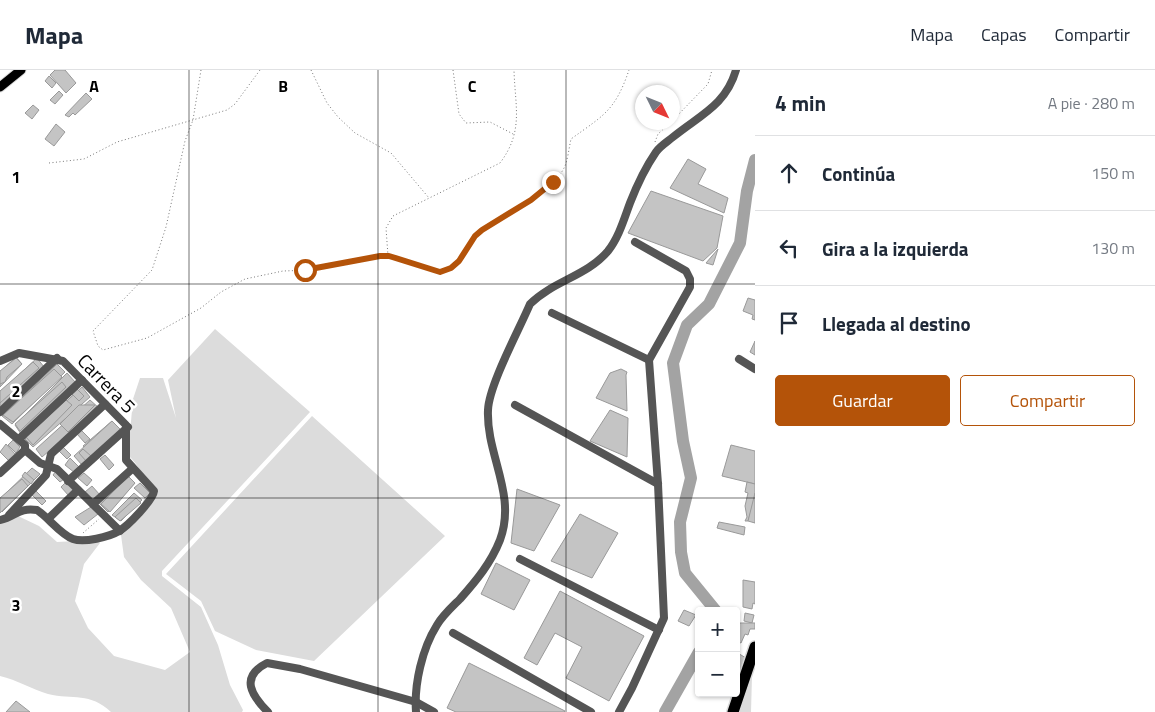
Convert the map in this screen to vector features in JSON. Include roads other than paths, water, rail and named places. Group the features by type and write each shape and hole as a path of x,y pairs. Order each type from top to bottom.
{"highway":[{"path":"733,712 755,647"}],"main road":[{"path":"0,87 21,70"}],"street":[{"path":"416,712 416,702 426,647 438,624 484,570 500,540 504,525 506,498 489,432 488,408 504,364 534,300 556,284 579,274 608,250 619,231 640,179 657,150 722,99 731,87 736,70"},
{"path":"618,712 632,688 664,618 658,484 649,360 690,287 690,279 686,271 635,242"},
{"path":"552,313 649,360"},
{"name":"Carrera 5","path":"0,361 20,353 57,358 63,361 128,427 125,454 132,468 154,491 151,500 120,531"},
{"path":"0,412 57,358"},
{"path":"740,359 755,369"},
{"path":"0,473 23,444 82,380"},
{"path":"4,519 46,475 49,466 48,459 51,454 105,404"},
{"path":"515,406 658,484"},
{"path":"0,424 23,444 40,463 57,469 120,531"},
{"path":"68,481 128,427"},
{"path":"93,504 132,468"},
{"path":"48,518 78,490"},
{"path":"4,519 19,510 28,508 37,510 66,535 75,540 98,538 120,531"},
{"path":"520,559 659,630"},
{"path":"453,633 591,712"},
{"path":"268,712 252,693 250,682 254,672 267,663 300,669 416,702 434,712"}],"waterway":[{"path":"713,607 685,573 681,552 680,522 691,478 683,441 673,363 687,325 709,304 740,243 747,191 755,160"},
{"path":"665,712 695,659"}]}
